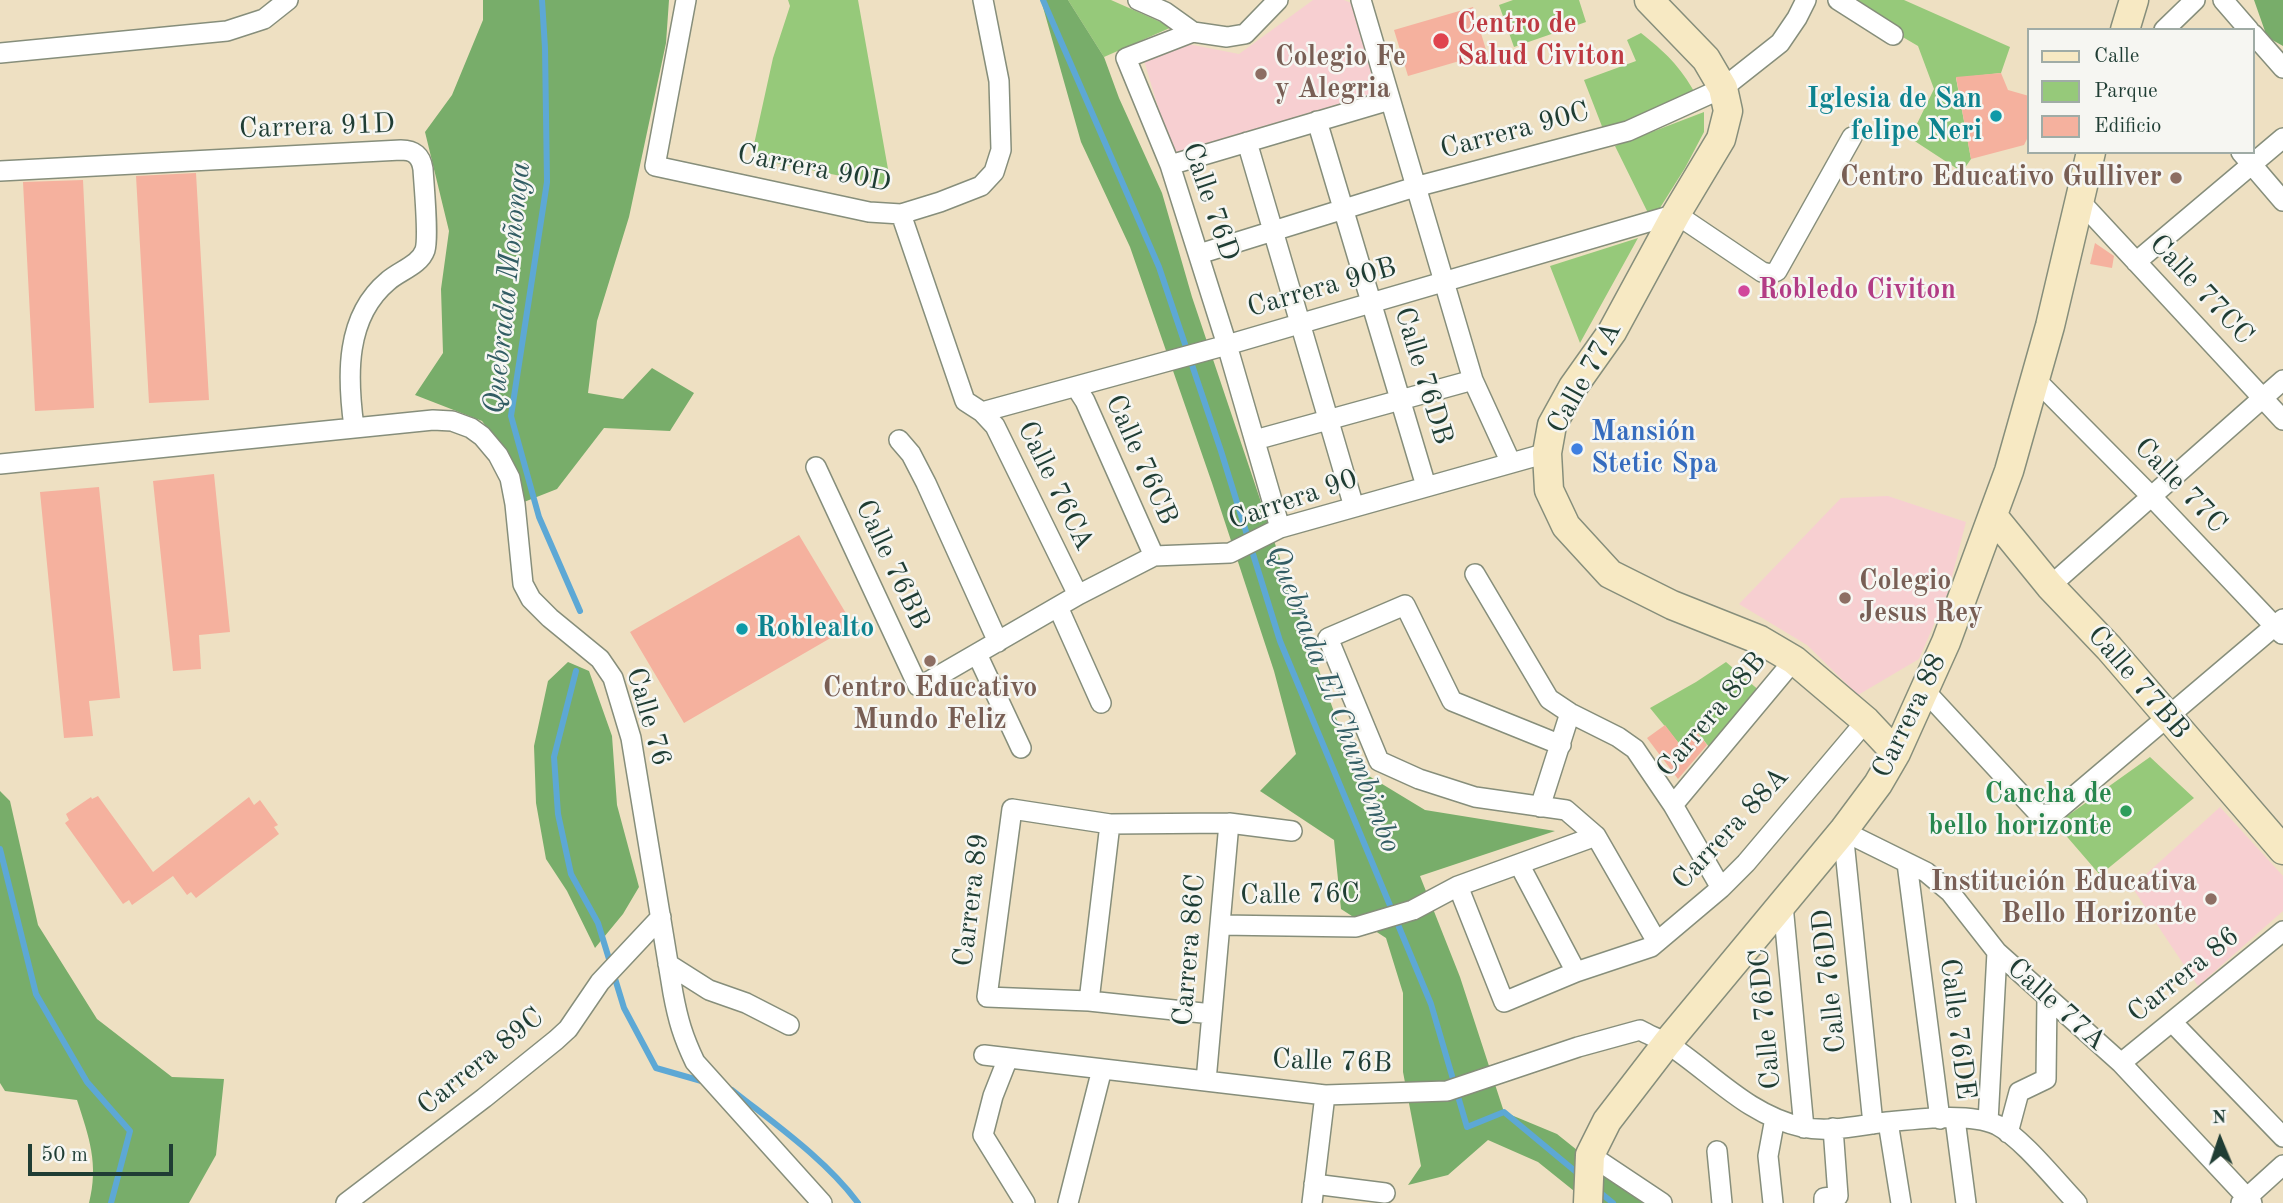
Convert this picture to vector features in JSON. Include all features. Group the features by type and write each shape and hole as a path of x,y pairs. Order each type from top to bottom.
{"street":[{"path":"0,53 227,31 264,19 288,0"},
{"name":"Carrera 90D","path":"685,0 655,166 869,212 901,214 981,186 994,172 1001,150 999,81 983,0"},
{"path":"1138,0 1164,12 1193,32 1227,37 1245,34 1278,0"},
{"path":"1361,0 1472,380 1511,463"},
{"name":"Calle 77A","path":"1649,0 1706,60 1723,88 1728,111 1721,139 1676,214 1612,332 1573,387 1552,425 1547,453 1549,490 1566,526 1610,574 1672,605 1760,640 1794,660 1866,721 1896,753"},
{"name":"Carrera 90C","path":"1199,254 1415,187 1628,131 1723,88 1780,43 1797,19 1806,0"},
{"path":"1838,0 1893,35"},
{"path":"2166,28 2195,0"},
{"path":"2223,0 2247,28"},
{"name":"Calle 76D","path":"1193,32 1126,58 1170,165 1227,345 1280,528"},
{"path":"2255,36 2283,68"},
{"path":"1170,165 1390,100"},
{"name":"Calle 76DB","path":"1317,121 1426,486"},
{"path":"1676,214 1762,272 1770,274 1777,271 1852,137"},
{"path":"2136,262 2247,159 2283,138"},
{"path":"1247,142 1354,507"},
{"name":"Carrera 91D","path":"0,171 401,149 413,151 420,159 423,169 426,247 418,260 375,293 354,333 350,361 354,427"},
{"name":"Carrera 88","path":"1588,1181 1607,1121 1843,831 1878,784 1896,753 1946,642 2009,471 2050,326 2090,154"},
{"path":"2247,159 2283,201"},
{"name":"Calle 77CC","path":"2078,199 2283,419"},
{"name":"Calle 76CA","path":"901,214 965,401 982,412 995,426 1078,596"},
{"name":"Carrera 90B","path":"982,412 1227,345 1676,214"},
{"name":"Calle 77C","path":"2035,379 2280,626"},
{"path":"1255,440 1472,380"},
{"path":"2050,586 2283,380"},
{"name":"Calle 76CB","path":"1076,387 1085,401 1154,556"},
{"name":"Calle 76","path":"354,427 433,420 452,421 482,436 498,455 510,478 523,584 531,599 600,659 613,678 631,738 679,1027 695,1062 822,1203"},
{"path":"0,464 354,427"},
{"path":"900,440 911,454 926,483 998,642"},
{"name":"Carrera 90","path":"918,686 1154,556 1230,553 1280,528 1547,453"},
{"name":"Calle 76BB","path":"816,467 918,686"},
{"name":"Calle 77BB","path":"1993,516 2050,586 2109,648 2283,850"},
{"path":"1475,574 1549,699 1570,713 1618,737 1634,749 1673,805 1721,888"},
{"path":"1560,745 1452,701 1405,605 1328,638 1379,761 1419,779 1475,796 1566,810 1596,836 1657,942"},
{"path":"1058,607 1101,703"},
{"path":"1925,691 2039,814 2053,814 2280,626"},
{"path":"977,654 1021,748"},
{"name":"Carrera 88B","path":"1673,805 1794,660"},
{"path":"1540,807 1570,713"},
{"name":"Carrera 88A","path":"1458,886 1504,1002 1576,972 1651,947 1721,888 1746,863 1866,721"},
{"name":"Carrera 89","path":"1089,1001 987,997 1012,809 1110,824"},
{"path":"1212,1014 1089,1001 1110,824 1229,823 1292,831"},
{"name":"Carrera 86C","path":"1206,1081 1229,823"},
{"name":"Calle 77A","path":"1843,831 1926,872 1950,892 1997,952 2121,1063 2247,1201"},
{"name":"Calle 76DD","path":"1843,831 1880,1123 1901,1203"},
{"path":"1458,886 1596,836"},
{"name":"Calle 76DE","path":"1907,863 1925,1003 1966,1203"},
{"path":"1519,864 1576,972"},
{"name":"Calle 76C","path":"1220,925 1356,927 1413,910 1458,886"},
{"name":"Calle 76DC","path":"1783,905 1804,1128"},
{"name":"Carrera 89C","path":"346,1203 556,1040 568,1029 600,982 661,917"},
{"name":"Carrera 86","path":"2121,1063 2283,931"},
{"path":"1997,952 1988,1122 2008,1133 2077,1203"},
{"path":"667,964 709,990 746,1003 789,1025"},
{"path":"2008,1133 2019,1093 2046,1079 2047,997"},
{"path":"2172,1022 2283,1137"},
{"name":"Calle 76B","path":"984,1055 1325,1095 1447,1091 1577,1047 1640,1030 1667,1044 1743,1101 1775,1118 1804,1128 1948,1119 1977,1119 1988,1122"},
{"path":"1008,1058 993,1096 983,1135 1025,1203"},
{"path":"1068,1203 1102,1069"},
{"path":"1325,1095 1313,1193 1385,1193"},
{"path":"1773,1203 1768,1156 1775,1118"},
{"path":"1824,1203 1824,1198 1838,1196 1833,1128"},
{"path":"1717,1151 1721,1203"},
{"path":"2247,1201 2283,1165"},
{"path":"1588,1181 1662,1203"}],"shaded area":[{"name":"Colegio Fe y Alegria","path":"1313,0 1344,0 1351,3 1378,92 1172,154 1143,57 1188,44 1239,54"},
{"name":"Colegio Jesus Rey","path":"1888,496 1966,522 1948,592 1919,659 1858,695 1807,645 1739,604 1841,498"},
{"name":"Institución Educativa Bello Horizonte","path":"2220,807 2283,876 2283,911 2198,986 2132,887"}],"green space":[{"path":"483,0 669,0 666,43 629,217 597,321 588,393 623,399 652,368 694,393 670,431 604,428 557,489 524,502 513,462 482,421 415,395 443,353 441,289 449,231 425,132 452,95 483,20"},
{"path":"788,0 858,0 891,186 751,158 773,58 790,6"},
{"path":"1041,0 1068,0 1104,57 1119,98 1162,193 1192,297 1300,618 1354,767 1425,810 1555,831 1420,876 1460,977 1504,1112 1557,1134 1643,1203 1589,1203 1538,1162 1488,1140 1448,1175 1408,1185 1421,1166 1403,1072 1403,993 1386,938 1341,909 1334,840 1260,791 1296,754 1274,671 1130,247 1081,142"},
{"path":"1068,0 1111,0 1172,27 1104,57"},
{"path":"1513,0 1579,0 1586,22 1514,47 1499,5"},
{"path":"1845,0 1904,0 2010,47 2001,73 1956,78 1971,159 1962,172 1910,138 1934,89 1918,46 1855,9"},
{"path":"2254,0 2283,0 2283,46 2267,37"},
{"path":"1641,33 1671,60 1695,93 1652,113 1603,129 1584,80 1636,61 1627,40"},
{"path":"1704,112 1704,132 1685,168 1658,211 1649,215 1615,146"},
{"path":"1638,238 1580,343 1550,266"},
{"path":"568,662 589,671 612,736 617,805 639,887 623,914 595,948 567,891 546,859 536,803 534,746 548,681"},
{"path":"1726,662 1761,692 1713,752 1698,733 1681,746 1650,708"},
{"name":"Cancha de bello horizonte","path":"2150,757 2194,798 2100,875 2056,824"},
{"path":"0,791 10,801 38,925 97,1019 172,1077 224,1079 216,1155 189,1203 89,1203 93,1163 77,1100 5,1091 0,1083"}],"building":[{"name":"Centro de Salud Civiton","path":"1473,7 1487,53 1408,76 1394,30"},
{"name":"Iglesia de San felipe Neri","path":"2001,73 2008,90 2028,96 2028,137 2024,145 1971,159 1956,77"},
{"path":"196,173 209,400 149,403 136,176"},
{"path":"83,180 94,408 35,411 23,182"},
{"path":"2095,243 2114,256 2112,268 2090,264"},
{"path":"214,474 230,632 199,635 201,669 173,671 153,481"},
{"path":"99,487 120,698 89,701 93,736 64,738 40,492"},
{"name":"Roblealto","path":"799,535 853,625 684,723 630,632"},
{"path":"1665,725 1681,746 1698,733 1707,745 1678,779 1647,738"},
{"path":"98,796 153,872 249,797 254,805 260,800 278,825 274,827 279,834 196,898 191,892 187,895 173,876 132,905 129,900 123,904 65,823 69,820 66,814 91,797 92,799"}],"waterway":[{"name":"Quebrada Moñonga","path":"542,0 547,182 511,416 539,517 580,611"},
{"name":"Quebrada El Chumbimbo","path":"1043,0 1159,267 1221,451 1280,641 1431,1004 1467,1127 1504,1112 1581,1176"},
{"name":"Quebrada Moñonga","path":"576,671 554,757 558,814 571,874 598,923 624,1008 656,1068 705,1082"},
{"path":"0,849 36,994 87,1082 130,1131 111,1203"},
{"name":"Quebrada Moñonga","path":"732,1090 815,1157 858,1203"},
{"name":"Quebrada El Chumbimbo","path":"1597,1190 1613,1203"}],"place":[{"name":"Centro de Salud Civiton","path":"1441,41"},
{"name":"Colegio Fe y Alegria","path":"1261,74"},
{"name":"Iglesia de San felipe Neri","path":"1996,116"},
{"name":"Centro Educativo Gulliver","path":"2176,178"},
{"name":"Robledo Civiton","path":"1744,291"},
{"name":"Mansión Stetic Spa","path":"1577,449"},
{"name":"Colegio Jesus Rey","path":"1845,598"},
{"name":"Roblealto","path":"742,629"},
{"name":"Centro Educativo Mundo Feliz","path":"930,661"},
{"name":"Cancha de bello horizonte","path":"2126,811"},
{"name":"Institución Educativa Bello Horizonte","path":"2211,899"}]}
